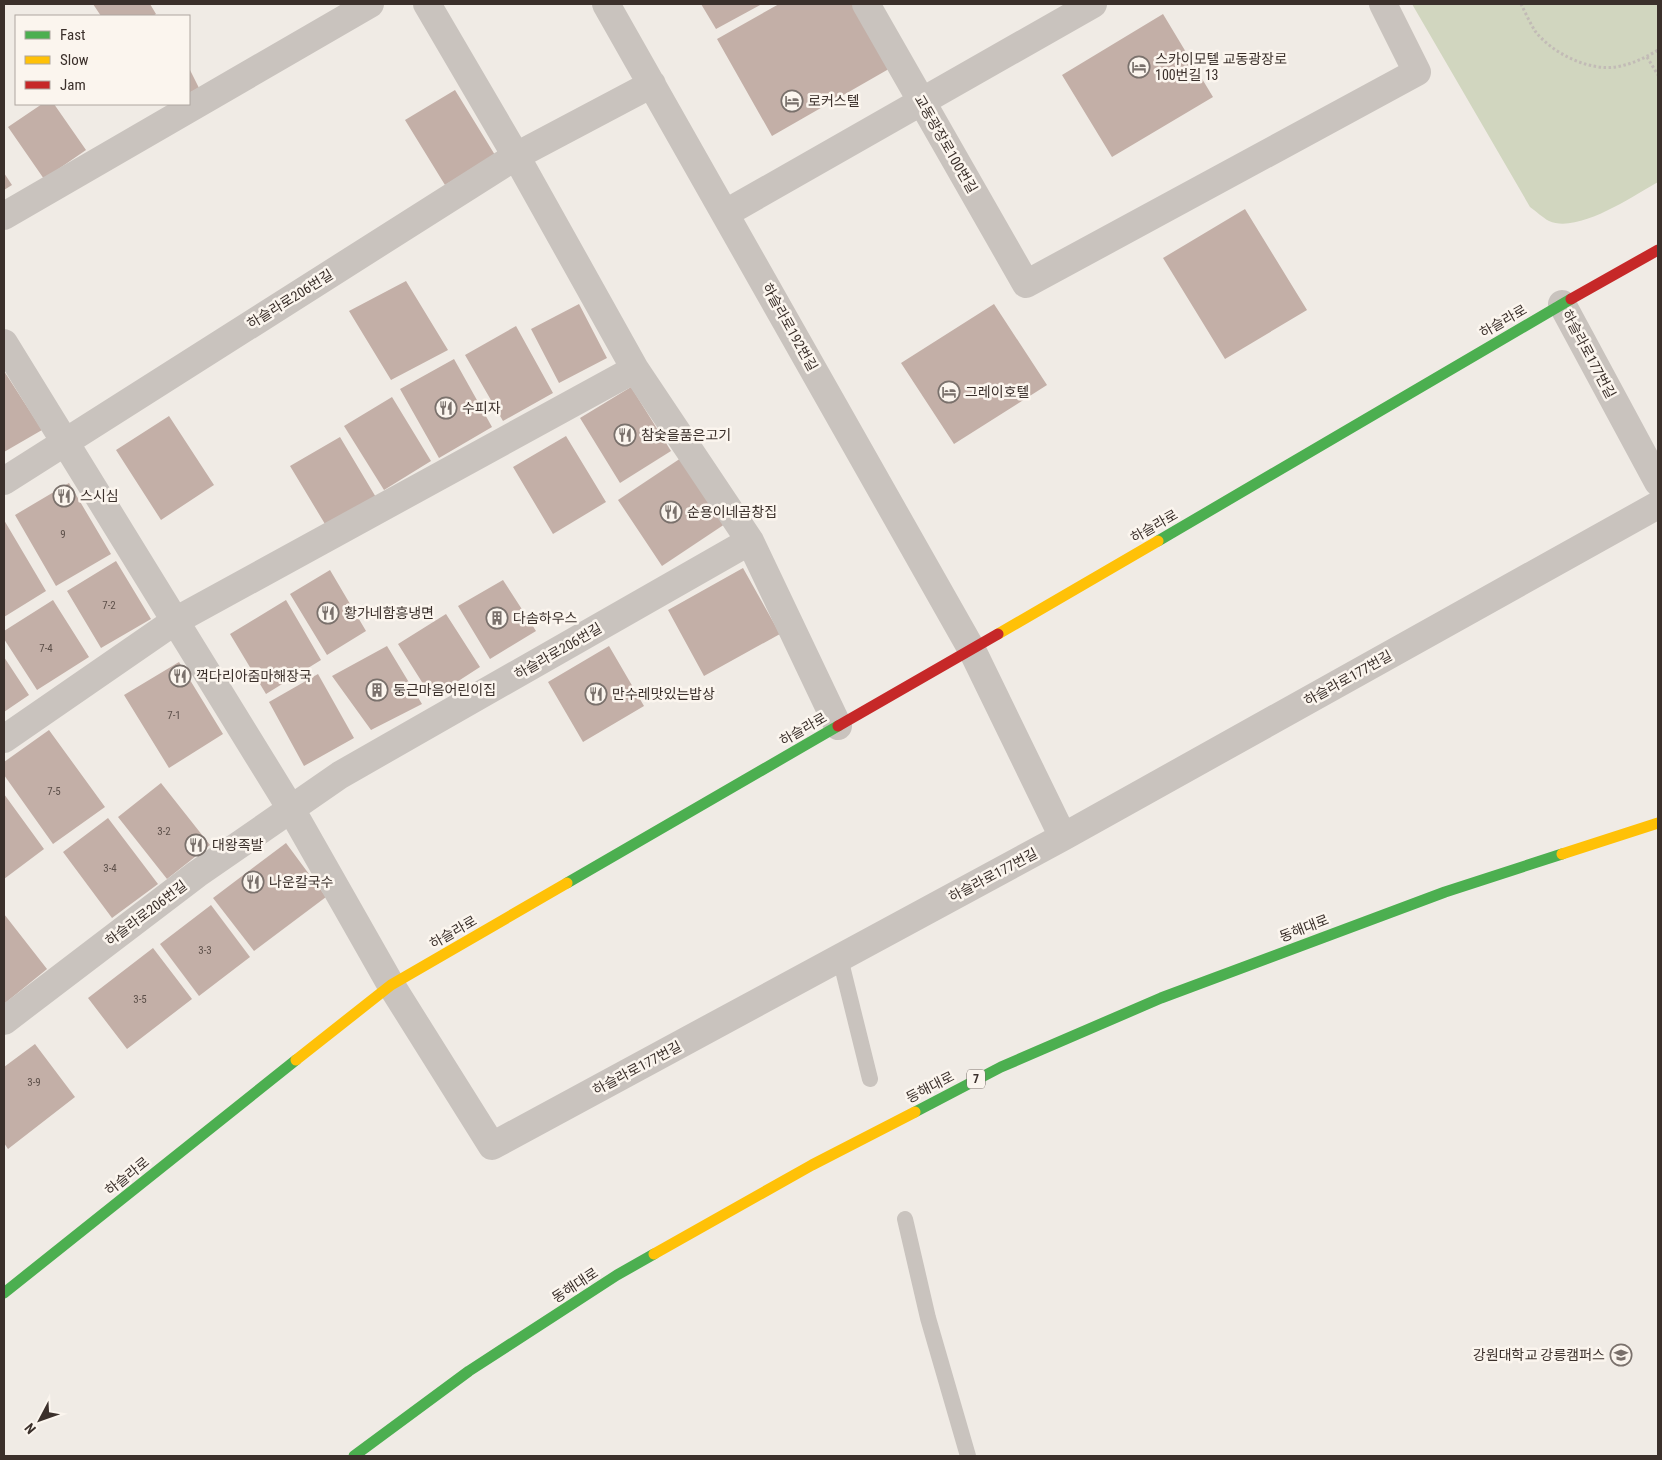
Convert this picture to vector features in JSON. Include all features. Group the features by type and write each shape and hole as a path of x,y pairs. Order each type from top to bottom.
{"street":[{"path":"4,216 370,4"},
{"path":"427,4 516,156 635,369 750,541 838,726"},
{"name":"하슬라로192번길","path":"606,4 972,650 1063,837"},
{"name":"교동광장로100번길","path":"866,4 1026,284 1417,72 1383,4"},
{"path":"726,213 1092,4"},
{"name":"하슬라로206번길","path":"4,481 516,156 652,84"},
{"name":"하슬라로","path":"4,1293 391,985 972,650 1562,304 1658,250"},
{"name":"하슬라로177번길","path":"1562,304 1658,482"},
{"path":"4,343 291,809 391,985"},
{"path":"4,739 175,621 635,369"},
{"name":"하슬라로177번길","path":"391,985 492,1146 1063,837 1658,505"},
{"name":"하슬라로206번길","path":"4,1021 198,874 340,776 750,541"},
{"name":"동해대로","path":"354,1456 469,1371 617,1275 812,1165 1001,1067 1161,998 1445,892 1658,824"}],"lane":[{"path":"840,958 870,1079"},
{"path":"905,1220 928,1318 968,1456"}],"path":[{"path":"1521,4 1535,31 1557,52 1585,64 1615,67 1648,57 1658,50"},
{"path":"1648,57 1658,75"}],"green space":[{"path":"1412,4 1658,4 1658,182 1605,212 1590,218 1561,224 1544,218 1530,207"}],"building":[{"path":"93,4 150,4 156,14 154,15 100,15"},
{"path":"701,4 762,4 716,29"},
{"name":"로커스텔","path":"779,4 858,4 894,66 772,136 717,39"},
{"path":"1163,14 1213,97 1112,157 1062,75"},
{"path":"190,70 199,88 190,92"},
{"path":"455,90 495,155 445,185 405,120"},
{"path":"41,105 55,105 86,150 44,179 8,127"},
{"path":"4,173 12,185 4,190"},
{"path":"1245,209 1307,310 1225,359 1163,258"},
{"path":"406,281 448,350 391,380 349,311"},
{"path":"579,304 607,358 559,383 531,329"},
{"path":"994,304 1047,385 954,444 901,363"},
{"path":"516,326 553,393 503,421 465,355"},
{"name":"수피자","path":"454,359 492,427 439,458 400,389"},
{"path":"4,371 42,430 4,452"},
{"name":"참숯을품은고기","path":"631,387 671,451 620,483 580,418"},
{"path":"392,397 431,461 384,490 344,426"},
{"path":"169,416 214,485 161,520 116,450"},
{"path":"566,436 606,502 553,534 513,467"},
{"path":"340,437 377,499 328,529 290,466"},
{"name":"순용이네곱창집","path":"681,458 725,524 662,566 618,500"},
{"path":"69,483 111,554 56,586 15,515"},
{"path":"4,520 46,591 4,617"},
{"path":"116,561 151,619 101,648 67,591"},
{"path":"743,568 780,634 704,676 668,610"},
{"name":"황가네함흥냉면","path":"330,570 366,631 327,655 290,594"},
{"name":"다솜하우스","path":"503,580 536,631 490,659 458,606"},
{"path":"53,600 89,657 37,690 4,639 4,631"},
{"path":"286,600 321,660 266,694 230,634"},
{"path":"446,614 480,667 432,698 398,644"},
{"name":"둥근마음어린이집","path":"387,646 422,704 371,730 332,676"},
{"name":"만수레맛있는밥상","path":"609,646 644,706 583,742 548,682"},
{"path":"4,657 29,695 4,712"},
{"path":"179,662 223,734 169,768 124,695"},
{"path":"318,674 354,738 304,766 269,702"},
{"path":"49,730 105,807 53,844 4,775 4,762"},
{"path":"161,783 210,845 167,879 118,817"},
{"path":"4,794 44,849 4,879"},
{"path":"108,818 158,884 112,918 63,852"},
{"path":"286,843 326,897 254,951 213,898"},
{"path":"211,905 250,957 199,996 160,944"},
{"path":"4,914 47,969 4,1004"},
{"path":"153,948 192,999 127,1049 88,998"},
{"path":"35,1044 75,1097 8,1149 4,1143 4,1067"}],"traffic: fast":[{"path":"1158,541 1571,299"},
{"path":"567,883 838,726"},
{"path":"915,1112 1001,1067 1161,998 1445,892 1562,854"},
{"path":"4,1293 296,1060"},
{"path":"354,1456 469,1371 617,1275 654,1254"}],"traffic: slow":[{"path":"998,634 1158,541"},
{"path":"1562,854 1658,823"},
{"path":"296,1060 391,985 567,883"},
{"path":"654,1254 812,1165 915,1112"}],"traffic: jam":[{"path":"1571,299 1658,250"},
{"path":"838,726 998,634"}],"place":[{"name":"스카이모텔 교동광장로 100번길 13","path":"1139,67"},
{"name":"로커스텔","path":"792,101"},
{"name":"그레이호텔","path":"949,392"},
{"name":"수피자","path":"446,408"},
{"name":"참숯을품은고기","path":"625,435"},
{"name":"스시심","path":"64,496"},
{"name":"순용이네곱창집","path":"671,512"},
{"name":"황가네함흥냉면","path":"328,613"},
{"name":"다솜하우스","path":"497,618"},
{"name":"꺽다리아줌마해장국","path":"180,676"},
{"name":"둥근마음어린이집","path":"377,690"},
{"name":"만수레맛있는밥상","path":"596,694"},
{"name":"대왕족발","path":"196,845"},
{"name":"나운칼국수","path":"253,882"},
{"name":"강원대학교 강릉캠퍼스","path":"1621,1355"}]}
